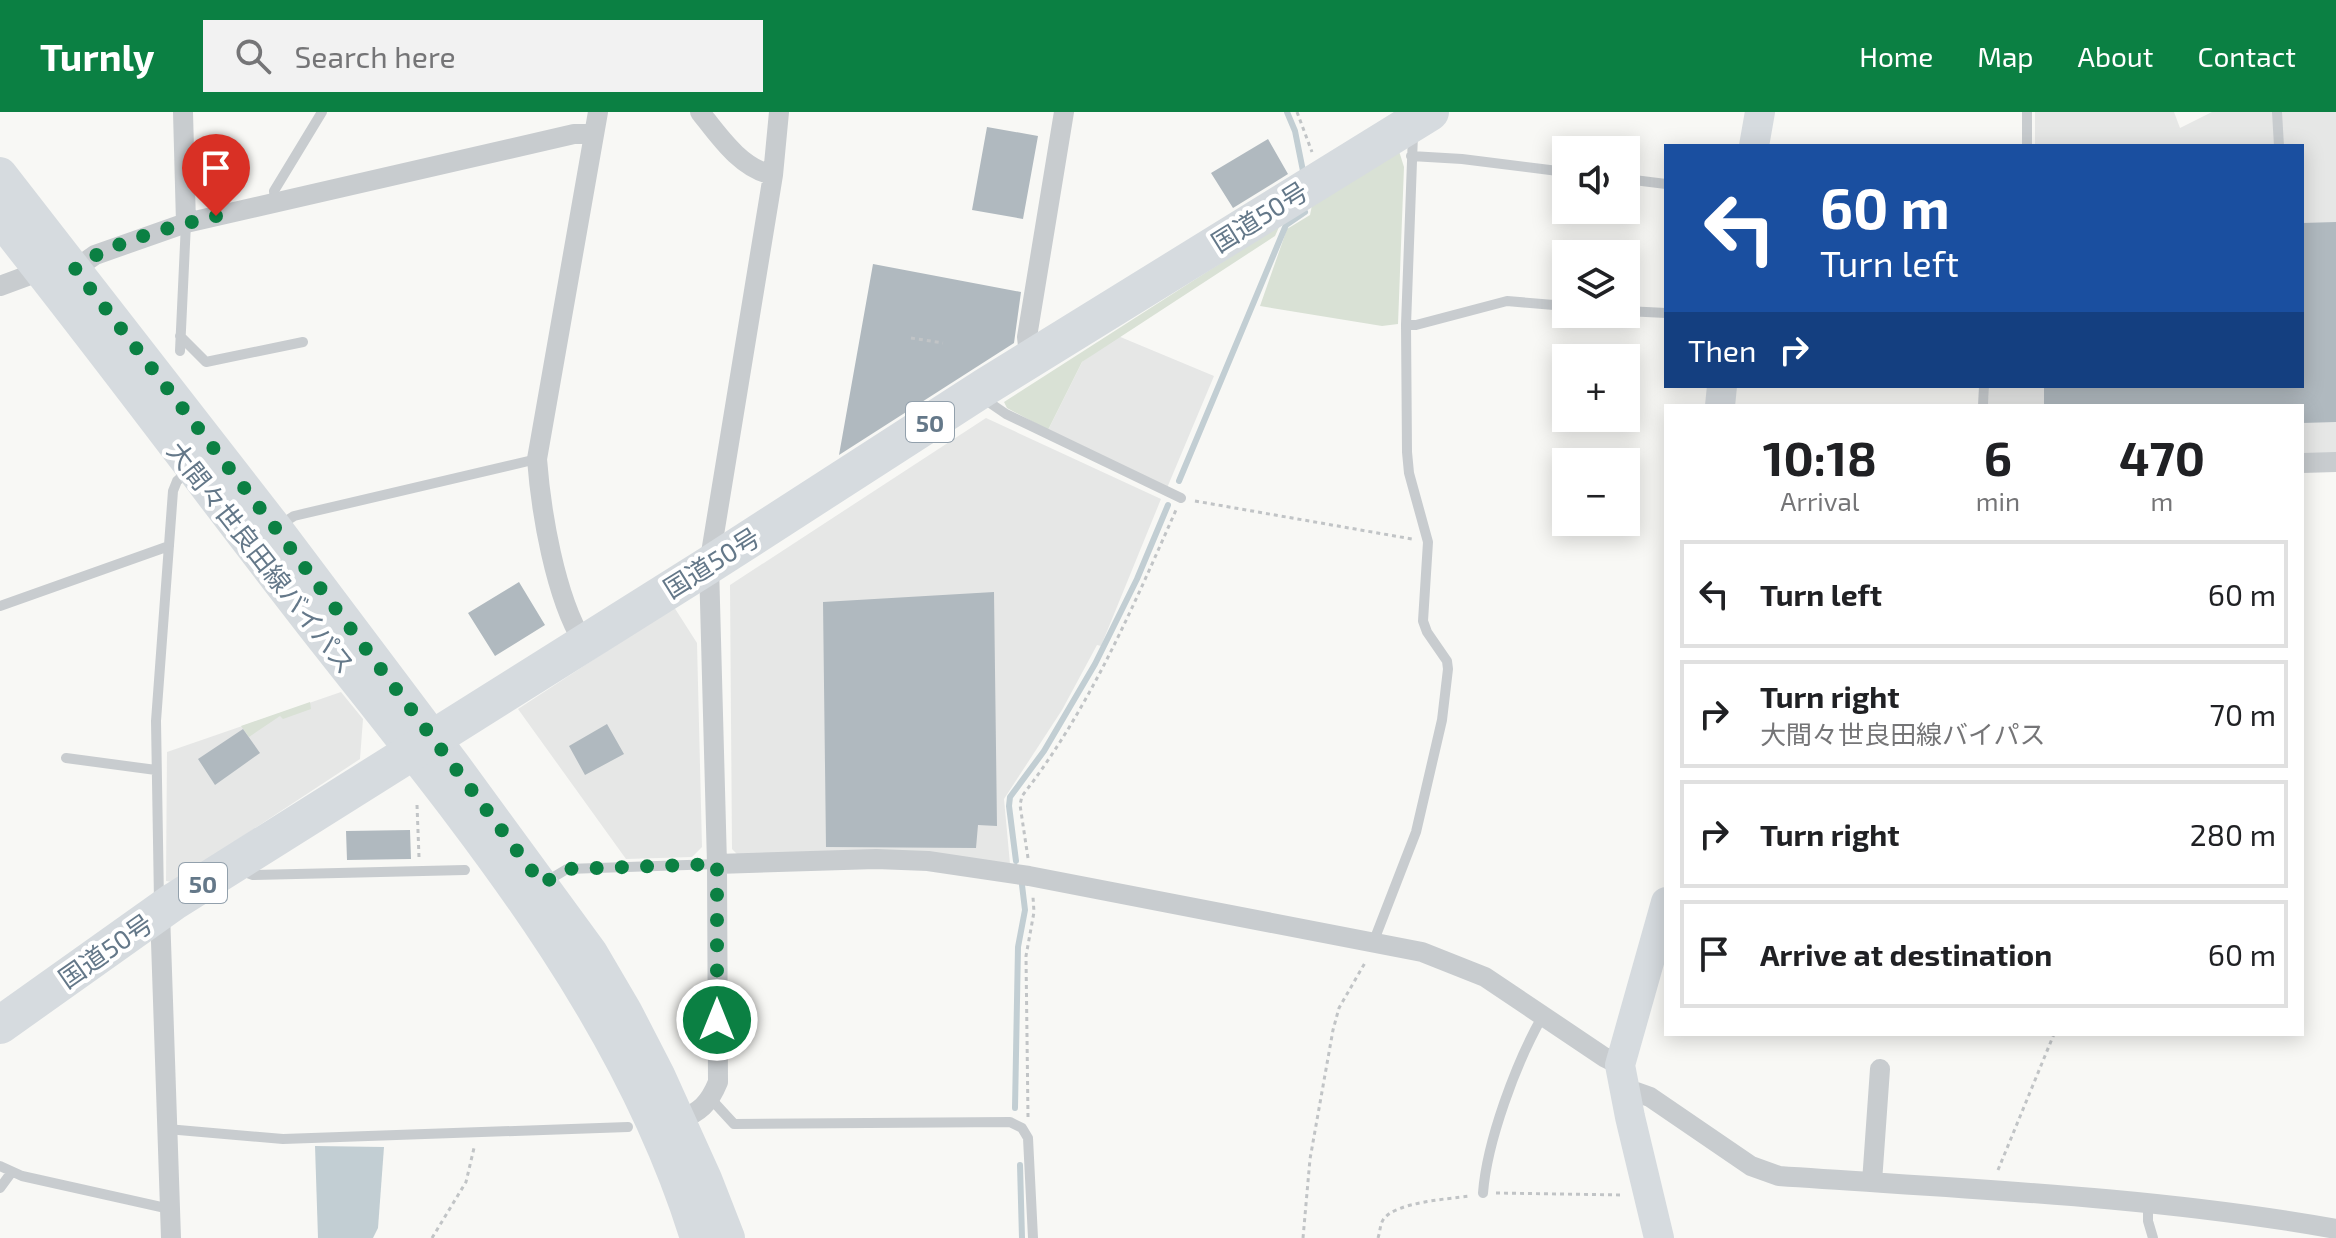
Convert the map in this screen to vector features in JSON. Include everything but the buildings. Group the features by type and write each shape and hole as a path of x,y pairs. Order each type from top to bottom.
{"highway":[{"name":"国道50号","path":"0,1025 160,912 422,743 1320,178 1418,125"}],"main road":[{"name":"大間々世良田線バイパス","path":"0,174 276,529 546,932 603,1025 655,1127 697,1238"},
{"name":"大間々世良田線バイパス","path":"0,219 193,468 542,884 591,953 625,1011 705,1179 728,1238"}],"street":[{"path":"183,112 186,223"},
{"path":"583,642 574,628 565,602 542,513 537,459 598,112"},
{"path":"700,112 731,150 758,171 773,175"},
{"path":"678,1121 703,1109 718,1082 717,864 709,565 773,175 779,112"},
{"path":"1035,356 1028,346 1027,337 1064,112"},
{"path":"1754,144 1760,112"},
{"path":"75,269 95,255 186,223 574,134 594,134"},
{"path":"0,286 39,268"},
{"path":"2304,463 2336,462"},
{"path":"717,864 876,859 928,861 1029,876 1422,952 1485,977 1604,1057 1636,1092 1650,1097 1766,1173 1995,1189 2336,1229"},
{"path":"1659,1238 1622,1079 1664,910"},
{"path":"160,912 171,1238"},
{"path":"1872,1182 1880,1069"}],"lane":[{"path":"275,202 274,191 322,112"},
{"path":"2027,112 2027,144"},
{"path":"2277,112 2279,144"},
{"path":"1418,125 1462,159 1552,170"},
{"path":"1373,943 1416,832 1442,720 1448,669 1447,661 1423,621 1428,542 1412,484 1407,452 1406,325 1418,125"},
{"path":"1640,181 1664,184"},
{"path":"180,351 186,223"},
{"path":"1406,325 1507,301 1552,305"},
{"path":"1640,312 1664,313"},
{"path":"180,336 206,362 303,342"},
{"path":"985,387 990,403 1006,414 1181,498"},
{"path":"276,529 294,516 537,459"},
{"path":"160,912 156,721 169,546 174,485 193,468"},
{"path":"0,606 169,546"},
{"path":"66,758 156,770"},
{"path":"236,863 241,870 253,875 465,870"},
{"path":"542,884 567,869 717,864"},
{"path":"1483,1193 1499,1119 1542,1017"},
{"path":"711,1099 734,1124 998,1120 1022,1128 1028,1138 1033,1238"},
{"path":"167,1129 274,1139 628,1127"},
{"path":"0,1166 11,1173 170,1209"},
{"path":"0,1188 11,1173"},
{"path":"2148,1205 2153,1238"}],"path":[{"path":"1297,112 1320,178"},
{"path":"911,338 943,343"},
{"path":"1028,1138 1026,956 1034,912 1020,805 1022,796 1061,739 1108,658 1181,498 1428,542"},
{"path":"417,805 420,871"},
{"path":"1303,1238 1310,1159 1333,1030 1339,1008 1369,956 1373,943"},
{"path":"1995,1189 1994,1179 2053,1036"},
{"path":"432,1238 466,1182 473,1153 474,1131"},
{"path":"1378,1238 1382,1221 1390,1212 1483,1193 1648,1195"}],"shaded area":[{"path":"2035,112 2174,112 2180,128 2212,112 2336,112 2336,458 2304,458 2304,404 1988,404 1989,388 2304,388 2304,144 2035,144"},
{"path":"1399,151 1404,167 1398,324 1382,326 1260,306 1287,229 1310,215 1312,205"},
{"path":"1280,225 1275,236 1082,362 1048,430 1007,408 1004,402"},
{"path":"1118,336 1214,376 1167,488 1048,430 1082,362"},
{"path":"986,418 1161,499 1101,646 1097,645 1062,710 1004,799 1010,864 739,856 732,849 730,585"},
{"path":"674,607 697,643 702,847 692,857 626,859 518,709"},
{"path":"341,692 363,719 360,759 173,882 166,881 167,752"},
{"path":"310,702 311,709 283,719 280,716 249,737 241,726"},
{"path":"315,1146 384,1147 378,1228 373,1238 318,1238"}],"waterway":[{"path":"1287,112 1295,131 1303,171"},
{"path":"1179,481 1286,225 1305,212"},
{"path":"1016,861 1010,797 1044,751 1095,664 1137,579 1168,505"},
{"path":"1015,1108 1018,947 1025,910 1022,885"},
{"path":"1020,1165 1022,1238"}],"route":[{"path":"216,216 186,223 95,255 75,269 412,708 542,884 567,869 717,864 717,1020"}]}
